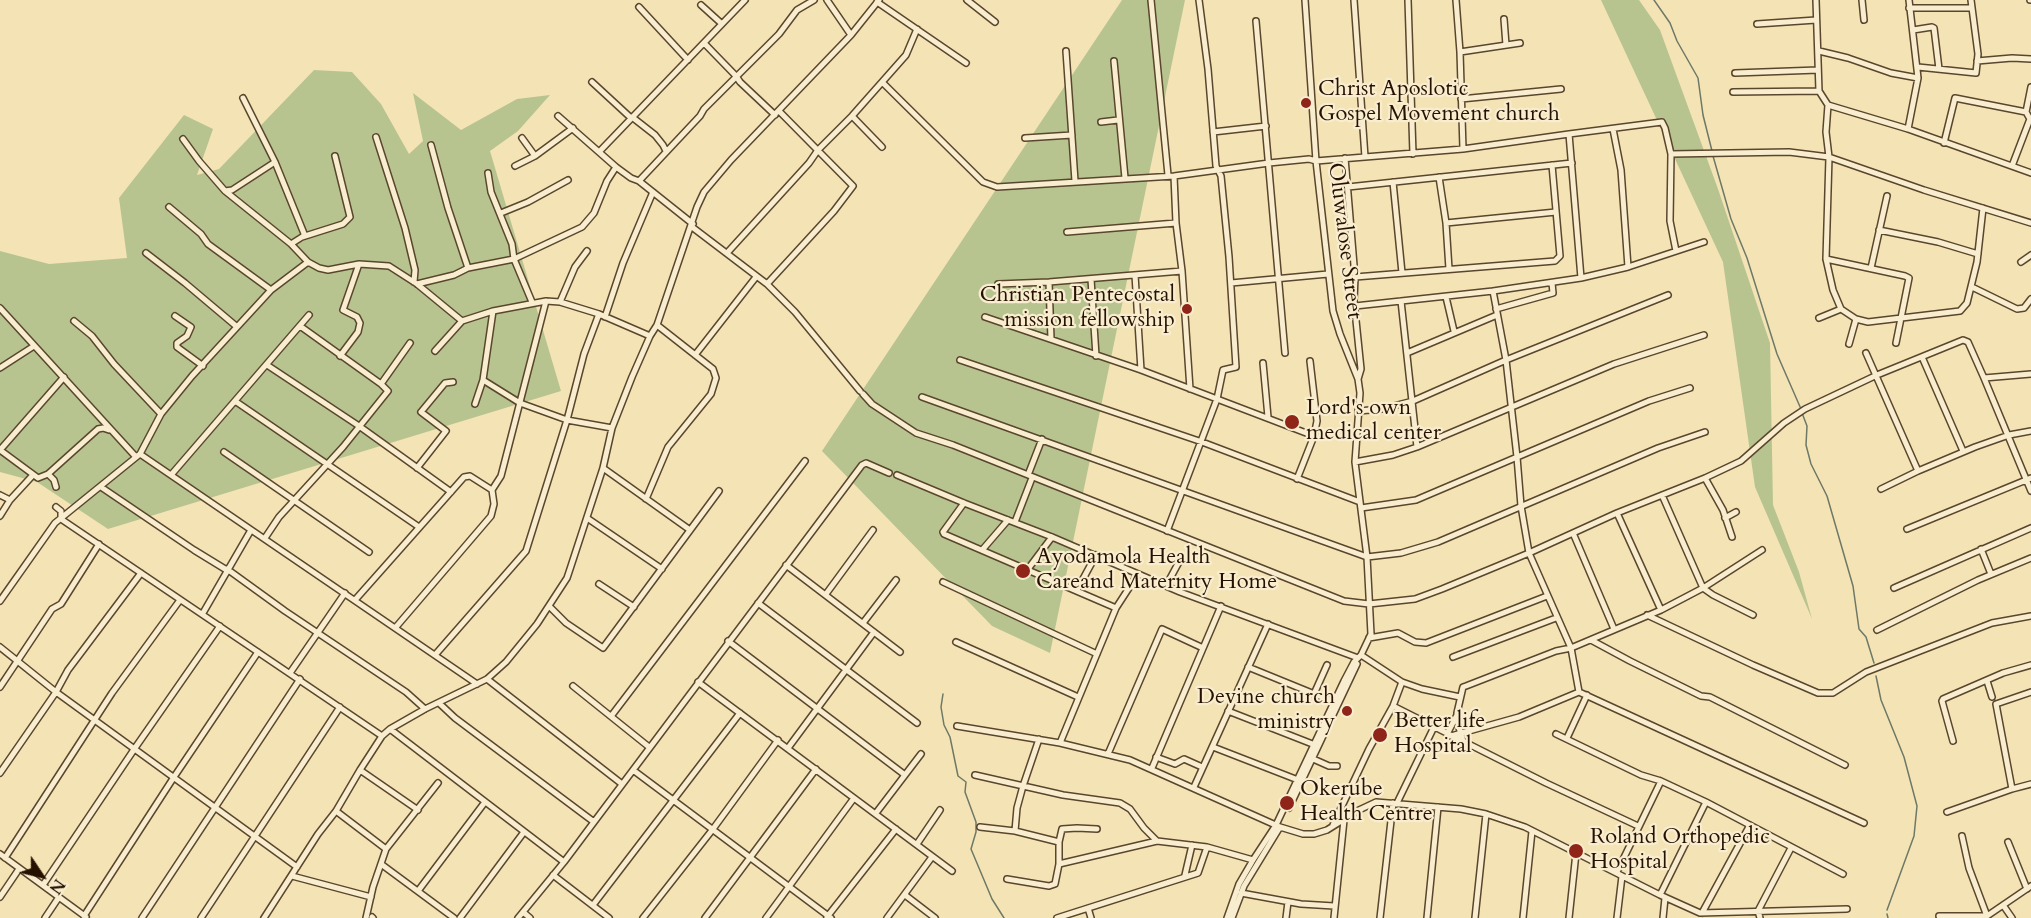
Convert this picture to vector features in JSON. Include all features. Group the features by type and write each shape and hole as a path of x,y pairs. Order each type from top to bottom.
{"street":[{"path":"599,152 746,0"},
{"path":"639,182 736,76 741,74 779,34 797,10 814,0"},
{"path":"827,0 851,34"},
{"path":"967,0 995,22"},
{"path":"1151,0 1182,272 1190,389"},
{"path":"1167,531 1217,399 1223,370 1236,367 1221,176 1218,171 1213,132 1199,0"},
{"name":"Oluwalose Street","path":"1232,918 1241,893 1278,826 1369,638 1367,557 1355,462 1360,393 1358,379 1336,322 1328,274 1316,161 1305,0"},
{"path":"1354,0 1365,157"},
{"path":"1408,0 1413,154"},
{"path":"1456,0 1463,149"},
{"path":"1816,0 1819,91 1828,105 1826,259 1833,290 1841,309 1856,319 1868,322 1960,311 1967,303 1972,287 1983,208"},
{"path":"1862,0 1864,20"},
{"path":"1908,129 1918,78 1909,0"},
{"path":"1918,67 1975,74 1977,61 1971,0"},
{"path":"264,918 318,834 336,811 382,736 425,709 487,679 520,645 567,578 603,468 612,428 632,376 657,325 704,192 731,160 851,34 878,1 966,63"},
{"path":"701,5 722,24"},
{"path":"639,7 688,60"},
{"path":"1910,8 1971,8"},
{"path":"1504,19 1506,45"},
{"path":"1757,24 1816,20"},
{"path":"1256,21 1285,354"},
{"path":"1913,30 1934,28 1938,69"},
{"path":"728,254 809,164 818,150 906,56 917,29"},
{"path":"704,43 740,82 853,184 853,189 767,284"},
{"path":"1460,52 1520,43"},
{"path":"1066,51 1075,182"},
{"path":"1819,51 1891,73 1918,78"},
{"path":"1977,61 2031,59"},
{"path":"1114,61 1125,178"},
{"path":"1735,73 1818,70"},
{"path":"592,81 632,118 655,135 666,151"},
{"path":"882,82 989,186 1011,187 1171,176 1309,159 1316,161 1413,154 1662,122 1671,154 1670,221 1676,251"},
{"path":"2026,112 2031,87"},
{"path":"1461,99 1561,89"},
{"path":"1732,92 1819,91"},
{"path":"243,99 275,162 305,236"},
{"path":"1944,143 1955,99 2026,112 2031,119 2012,166"},
{"path":"1828,105 1908,129 2031,173"},
{"path":"558,116 616,167 654,192 767,284 795,312 861,392 879,408 916,433 1344,601 1369,604 1415,599 1529,553 1617,513 1705,478 1741,460 1784,423 1805,409 1877,375 1966,340 2029,478 2031,491"},
{"path":"852,116 882,147"},
{"path":"1101,122 1118,120"},
{"path":"1213,132 1266,126"},
{"path":"515,166 536,156 573,128"},
{"path":"1613,129 1621,170 1628,267"},
{"path":"1569,134 1581,278"},
{"path":"1025,138 1072,135"},
{"path":"376,137 405,228 416,283"},
{"path":"522,138 536,156"},
{"path":"183,139 225,190 291,244 308,262 324,270 359,264 389,266 416,283 462,321"},
{"path":"431,145 448,208 468,268"},
{"path":"1671,154 1719,154 1744,151 1789,152 1829,157 2031,224"},
{"path":"291,244 305,236 343,224 350,217 335,156"},
{"path":"1345,158 1355,277 1353,295 1361,369 1358,379"},
{"path":"225,190 232,190 275,162"},
{"path":"1348,187 1572,163"},
{"path":"1355,277 1555,261 1560,256 1552,165"},
{"path":"416,283 454,275 468,268 514,259 582,227 594,213 616,167"},
{"path":"488,173 491,192 501,213 512,244 514,259 532,303"},
{"path":"1440,177 1449,269"},
{"path":"501,213 528,202 568,180"},
{"path":"1393,182 1402,273"},
{"path":"435,655 526,551 567,420 584,354 654,192"},
{"path":"1871,268 1887,196"},
{"path":"169,207 201,234 208,244 271,290"},
{"path":"1446,223 1556,212"},
{"path":"1067,232 1176,223"},
{"path":"1879,230 1938,242 1978,254"},
{"path":"1355,306 1446,297 1581,278 1628,267 1704,243"},
{"path":"560,302 575,267 587,250"},
{"path":"146,254 236,326"},
{"path":"2021,262 2031,255"},
{"path":"1826,259 1909,278 1896,343"},
{"path":"0,601 50,530 138,455 161,414 236,326 271,290 308,262"},
{"path":"340,356 358,332 360,323 357,317 343,309 359,264"},
{"path":"998,284 1182,272"},
{"path":"1231,283 1328,274"},
{"path":"1135,275 1141,370"},
{"path":"695,355 756,277"},
{"path":"1091,279 1096,356"},
{"path":"1049,282 1051,339"},
{"path":"1407,352 1496,312 1553,293 1552,283"},
{"path":"1972,287 2018,309 2024,308 2031,299"},
{"path":"1493,291 1506,360 1521,506 1529,553 1571,648 1580,692"},
{"path":"1358,411 1382,409 1413,401 1506,360 1668,295"},
{"path":"1446,297 1454,332"},
{"path":"435,351 462,321 493,311 546,301 560,302 602,316 650,336"},
{"path":"396,627 486,523 493,510 492,490 501,476 546,301"},
{"path":"1401,301 1417,447"},
{"path":"0,308 111,430 138,455 265,538 477,684"},
{"path":"1819,318 1841,309"},
{"path":"475,404 483,380 493,311"},
{"path":"171,475 309,315"},
{"path":"175,316 191,327 187,336 177,344 177,347 203,366"},
{"path":"985,317 1141,370 1314,436"},
{"path":"1849,344 1856,319"},
{"path":"75,321 92,336 114,364 161,414"},
{"path":"646,499 668,447 711,393 716,374 713,369 657,325"},
{"path":"265,538 279,517 388,391 300,326"},
{"path":"1355,462 1393,455 1417,447 1614,364 1704,335"},
{"path":"381,384 410,343"},
{"path":"0,368 34,346"},
{"path":"1866,353 1918,471"},
{"path":"1922,357 1963,451"},
{"path":"960,360 1202,442 1361,505 1416,500 1648,402 1690,388"},
{"path":"1298,479 1314,436 1317,421 1310,361"},
{"path":"1263,363 1268,417"},
{"path":"267,365 359,426 450,492"},
{"path":"1984,378 2031,374"},
{"path":"64,377 0,450 39,478 48,474 98,429 111,430"},
{"path":"483,380 520,403 567,420 612,428"},
{"path":"417,468 447,431 421,412 445,383 453,382"},
{"path":"922,397 1367,557 1401,553 1438,542 1658,448 1705,432"},
{"path":"235,401 419,527"},
{"path":"1881,489 1963,451 2009,435 2031,431"},
{"path":"983,549 1011,521 1030,476 1042,439"},
{"path":"224,452 369,552"},
{"path":"612,715 805,461"},
{"path":"518,918 564,862 862,465 866,463 890,472"},
{"path":"603,468 690,530"},
{"path":"48,474 54,480 56,487"},
{"path":"0,516 10,500 33,475"},
{"path":"897,475 1167,586 1359,656 1402,682 1460,697"},
{"path":"355,600 450,492 467,476 492,490"},
{"path":"1705,478 1723,510 1732,537"},
{"path":"1907,529 2029,478"},
{"path":"101,488 194,550 225,569 227,568 406,692 425,709"},
{"path":"549,606 566,623 603,648 719,490"},
{"path":"0,495 10,500"},
{"path":"1662,495 1703,588 1753,615"},
{"path":"964,503 943,533 1116,608"},
{"path":"56,507 61,511 61,519"},
{"path":"1725,518 1736,512"},
{"path":"1617,513 1661,610"},
{"path":"587,518 662,569"},
{"path":"61,519 382,736"},
{"path":"1894,588 2031,528"},
{"path":"202,613 251,530"},
{"path":"826,594 873,530"},
{"path":"1573,533 1614,628"},
{"path":"1028,569 1052,537"},
{"path":"0,687 52,609 61,604 99,544"},
{"path":"1981,549 1991,574"},
{"path":"1449,735 1463,687 1556,651 1571,648 1661,610 1703,588 1762,550"},
{"path":"1077,590 1096,555"},
{"path":"1877,630 1991,574 2031,558"},
{"path":"1167,586 1180,560"},
{"path":"786,565 900,652"},
{"path":"0,773 56,692 68,670 141,573"},
{"path":"1060,743 1116,608 1138,574"},
{"path":"862,623 896,580"},
{"path":"944,582 1097,654"},
{"path":"599,584 634,607"},
{"path":"290,673 345,593"},
{"path":"1369,638 1398,633 1415,642 1426,643 1547,596"},
{"path":"180,600 128,670 2,856 86,917 174,777 258,652"},
{"path":"758,603 916,723"},
{"path":"1152,768 1221,606"},
{"path":"1647,615 1818,693 1833,693 1866,672 1992,623 2031,616"},
{"path":"1453,657 1556,618"},
{"path":"1194,787 1268,624"},
{"path":"43,885 220,626"},
{"path":"1108,754 1162,629 1203,648"},
{"path":"788,748 874,632"},
{"path":"1591,640 1845,765"},
{"path":"728,641 905,775"},
{"path":"956,642 1078,697"},
{"path":"0,647 56,692 297,867"},
{"name":"Oluwalose Street","path":"1227,918 1236,891 1253,860 1278,826 1311,758 1334,702 1359,656"},
{"path":"1314,694 1327,665"},
{"path":"1953,741 1943,699 2003,673 2031,665"},
{"path":"1248,667 1334,702"},
{"path":"142,918 300,679"},
{"path":"487,679 622,784"},
{"path":"1987,681 1992,697"},
{"path":"698,682 952,871"},
{"path":"1332,826 1369,748 1393,706 1402,682"},
{"path":"573,686 649,747"},
{"path":"1449,735 1461,734 1519,717 1580,692 1864,823"},
{"path":"2012,789 1996,704 2031,692"},
{"path":"1567,738 1587,695"},
{"path":"439,704 594,822"},
{"path":"1393,706 1638,826"},
{"path":"201,918 340,707"},
{"path":"1228,711 1315,746"},
{"path":"593,905 740,713"},
{"path":"1457,713 1463,741"},
{"path":"957,726 1040,739 1108,754 1152,768 1278,826 1308,834 1321,832 1376,802 1438,807 1486,814 1532,831 1663,897 1710,916 1758,910 1847,909"},
{"path":"1380,918 1395,803 1434,728"},
{"path":"390,729 564,862"},
{"path":"1556,734 1641,775 1706,802 1842,874"},
{"path":"1015,831 1017,808 1040,739"},
{"path":"643,918 713,829 778,740"},
{"path":"1213,747 1299,780"},
{"path":"876,813 921,754"},
{"path":"1156,757 1175,764 1184,759 1202,767"},
{"path":"1311,758 1329,766 1337,766"},
{"path":"705,918 816,769"},
{"path":"360,770 418,810"},
{"path":"633,770 752,857 828,917 896,829"},
{"path":"975,776 1063,795 1120,803 1130,809 1157,841"},
{"path":"1617,918 1619,874 1638,826 1660,782"},
{"path":"370,918 370,897 387,849 438,783"},
{"path":"1947,812 2031,784"},
{"path":"766,918 854,798"},
{"path":"418,891 485,802"},
{"path":"1663,918 1663,897 1706,802"},
{"path":"1427,918 1438,807"},
{"path":"917,844 940,810"},
{"path":"336,811 387,849"},
{"path":"1475,918 1486,814"},
{"path":"1334,918 1344,820"},
{"path":"1702,913 1750,825"},
{"path":"981,827 1015,831 1059,842"},
{"path":"1007,879 1049,886 1056,884 1061,831 1064,829 1097,829"},
{"path":"1523,918 1532,831"},
{"path":"460,918 524,832"},
{"path":"1962,836 1969,868 1987,916"},
{"path":"1059,864 1157,841 1207,847 1253,860"},
{"path":"1939,916 1987,916 2029,887 2008,842"},
{"path":"1185,875 1192,845"},
{"path":"1057,918 1199,872 1207,847"},
{"path":"1760,918 1758,910 1791,848"},
{"path":"1569,918 1576,853"},
{"path":"887,918 932,857"},
{"path":"381,864 454,918"},
{"path":"0,897 19,868"},
{"path":"292,876 370,897"},
{"path":"553,876 609,918"},
{"path":"1241,893 1288,902 1334,906"},
{"path":"904,896 935,918"},
{"path":"45,918 59,897"},
{"path":"1286,918 1288,902"},
{"path":"2003,905 2012,918"},
{"path":"1088,908 1091,918"},
{"path":"523,912 530,918"}],"green space":[{"path":"1122,0 1185,0 1050,653 992,626 822,451"},
{"path":"1601,0 1639,0 1660,30 1718,189 1770,343 1773,505 1799,572 1812,619 1755,487 1723,262"},
{"path":"314,70 352,72 381,104 409,154 423,141 413,93 461,130 517,99 550,95 518,131 490,151 561,391 108,529 37,482 0,472 0,251 49,264 127,258 119,198 184,115 213,129 197,175 219,169"}],"waterway":[{"path":"1654,0 1670,23 1677,41 1698,78 1703,115 1712,151"},
{"path":"1713,156 1731,219 1747,258 1777,354 1801,409"},
{"path":"1802,413 1807,426 1806,445 1811,464 1827,496 1853,586 1859,629 1866,637 1874,663"},
{"path":"1876,676 1881,700 1904,757 1917,806 1914,836 1887,910"},
{"path":"943,694 941,707 944,725 950,737 958,776 966,782 965,792 976,822 976,832 971,849 992,899 1004,918"},
{"path":"1887,914 1888,918"}],"place":[{"name":"Christ Aposlotic Gospel Movement church","path":"1306,103"},
{"name":"Christian Pentecostal mission fellowship","path":"1187,309"},
{"name":"Lord's own medical center","path":"1292,422"},
{"name":"Ayodamola Health Careand Maternity Home","path":"1023,571"},
{"name":"Devine church ministry","path":"1347,711"},
{"name":"Better life Hospital","path":"1380,735"},
{"name":"Okerube Health Centre","path":"1287,803"},
{"name":"Roland Orthopedic Hospital","path":"1576,851"}]}
